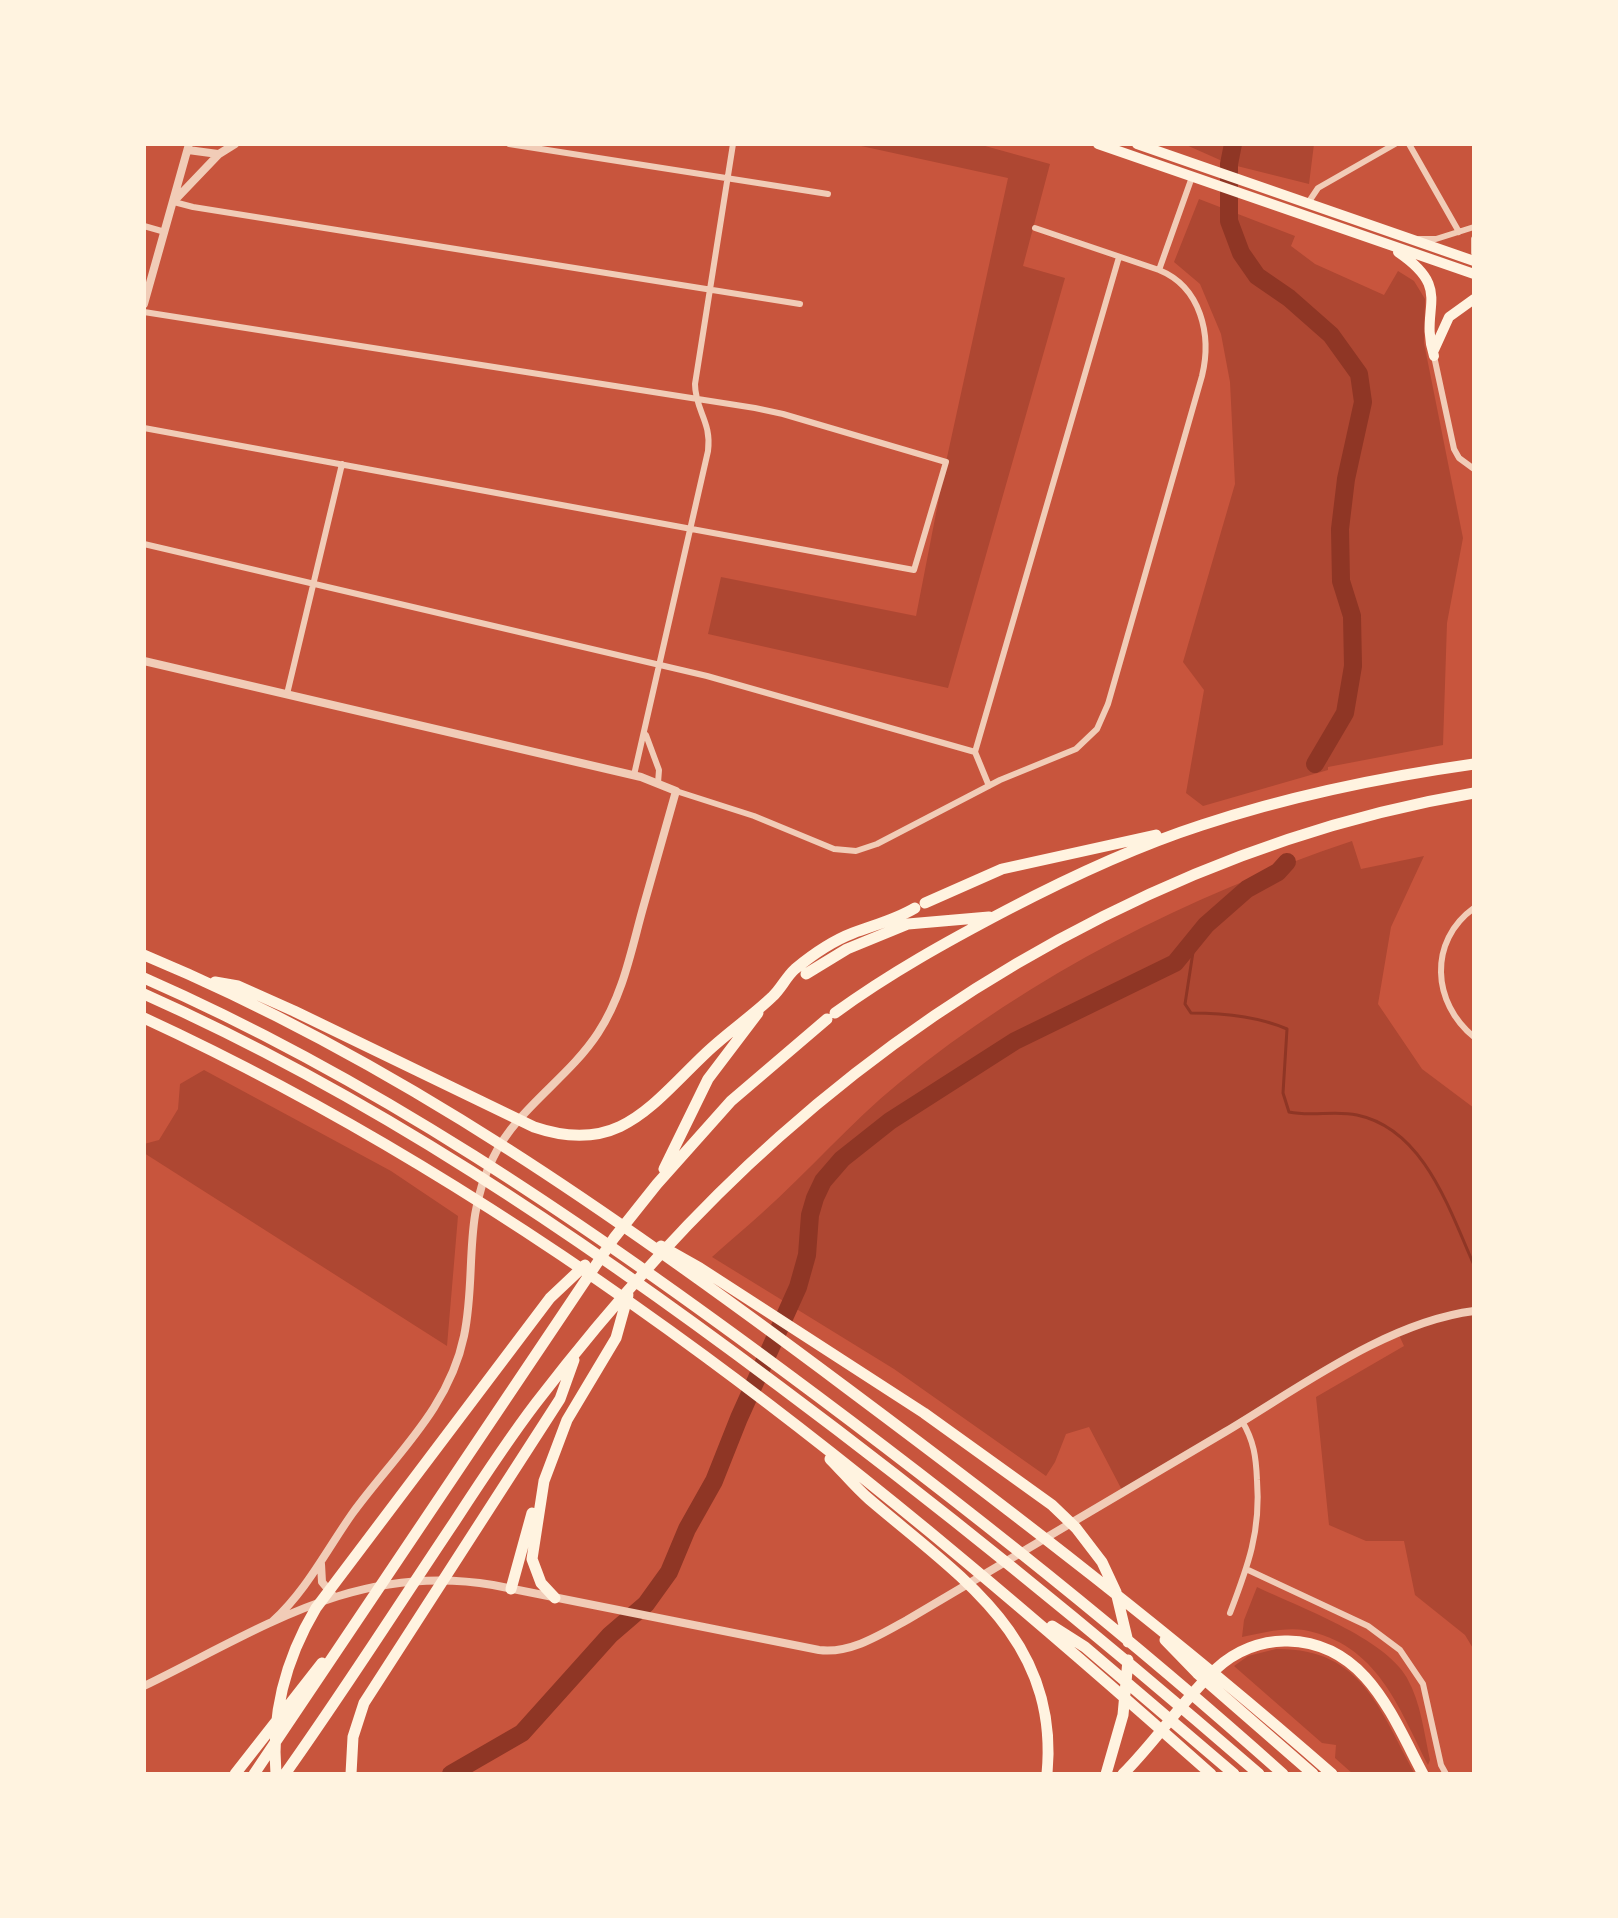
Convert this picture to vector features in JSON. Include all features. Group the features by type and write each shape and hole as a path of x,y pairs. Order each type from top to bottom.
{"highway":[{"path":"1098,144 1474,274"},
{"path":"1137,144 1474,261"},
{"path":"1387,244 1414,264 1431,287 1430,341 1434,356"},
{"path":"1434,356 1436,341 1449,317 1474,299"},
{"path":"657,1184 708,1079 770,998 792,971 850,934 890,922 1002,869 1200,825 1347,787 1474,764"},
{"path":"285,1774 514,1433 630,1288 734,1178 782,1134 924,1023 1007,970 1080,929 1164,889 1252,854 1343,823 1474,793"},
{"path":"254,1774 614,1238 657,1184 737,1095 831,1016 905,966 994,917 1117,856 1200,825"},
{"path":"199,979 238,986 524,1122 569,1135 603,1132 639,1117 722,1038 770,998 847,949 908,924 994,917"},
{"path":"144,955 199,979 333,1047 451,1114 604,1214 823,1370 1008,1509 1238,1692 1332,1774"},
{"path":"144,978 321,1066 440,1133 606,1242 812,1392 984,1526 1283,1774"},
{"path":"144,994 220,1029 349,1096 431,1144 575,1238 807,1407 970,1533 1259,1774"},
{"path":"144,1018 239,1063 413,1160 567,1259 802,1430 945,1542 1211,1774"},
{"path":"604,1214 700,1268 828,1350 950,1430 1061,1512 1089,1544 1111,1581 1124,1623 1128,1667 1123,1715 1106,1774"},
{"path":"276,1774 279,1701 296,1645 323,1597 550,1298 614,1238"},
{"path":"511,1589 528,1523 567,1420 616,1338 630,1288"},
{"path":"351,1774 353,1737 364,1703 560,1399 577,1352"},
{"path":"802,1430 867,1497 936,1553 975,1588 998,1614 1027,1658 1040,1692 1047,1727 1047,1774"},
{"path":"544,1481 532,1559 541,1583 555,1598"},
{"path":"1129,1603 1197,1673 1313,1774"},
{"path":"1018,1604 1085,1647 1234,1774"},
{"path":"235,1774 355,1622"},
{"path":"1126,1774 1215,1670 1240,1652 1264,1643 1290,1641 1315,1645 1346,1659 1360,1670 1377,1690 1423,1774"}],"street":[{"path":"174,202 219,154 235,144"},
{"path":"509,144 828,194"},
{"path":"634,775 692,529 710,438 695,384 733,144"},
{"path":"1308,203 1318,188 1395,144"},
{"path":"1409,144 1459,232"},
{"path":"144,304 188,147 219,154"},
{"path":"1159,270 1192,177"},
{"path":"174,202 800,304"},
{"path":"144,226 165,232"},
{"path":"1407,237 1436,239 1474,227"},
{"path":"144,661 634,775 849,852 877,844 989,786 1076,749 1088,740 1104,717 1206,362 1205,336 1195,300 1176,278 1035,228"},
{"path":"1474,239 1474,253"},
{"path":"989,786 975,752 1119,257"},
{"path":"144,312 783,414 946,462 914,570 144,428"},
{"path":"1434,356 1454,449 1459,458 1474,469"},
{"path":"287,694 342,464"},
{"path":"144,544 660,665 975,752"},
{"path":"645,727 646,739 659,770 658,783"},
{"path":"273,1621 296,1597 352,1514 422,1428 446,1388 465,1334 474,1216 487,1171 512,1129 575,1064 607,1019 627,968 676,791"},
{"path":"1474,908 1452,931 1442,957 1441,971 1447,1004 1460,1024 1474,1037"},
{"path":"144,1686 273,1621 334,1596 375,1585 417,1580 464,1581 511,1589 819,1650 853,1646 907,1620 1382,1340 1436,1319 1474,1311"},
{"path":"1230,1613 1256,1537 1259,1502 1253,1439 1242,1421"},
{"path":"323,1559 321,1577 325,1588 334,1596"},
{"path":"1246,1569 1368,1626 1400,1650 1423,1684 1441,1765 1446,1774"}],"shaded area":[{"path":"852,144 978,144 1050,164 1023,266 1065,278 948,688 708,634 721,577 916,616 1008,178"},
{"path":"1184,144 1314,144 1309,184 1229,164"},
{"path":"1199,199 1295,236 1291,246 1315,264 1384,295 1398,271 1414,281 1425,299 1424,343 1463,538 1447,623 1443,745 1328,767 1328,770 1203,806 1186,793 1204,690 1183,662 1235,484 1230,382 1221,334 1200,284 1174,262"},
{"path":"1352,841 1361,869 1424,856 1391,927 1378,1004 1422,1069 1474,1108 1474,1650 1465,1635 1415,1595 1404,1541 1366,1541 1329,1525 1316,1397 1404,1346 1398,1333 1332,1368 1123,1492 1089,1427 1066,1434 1046,1476 894,1369 712,1257 881,1098 1003,1007 1058,973 1172,913"},
{"path":"204,1070 391,1171 458,1216 447,1346 144,1153 144,1144 159,1140 178,1109 180,1084"},
{"path":"1257,1587 1340,1625 1396,1663 1416,1698 1430,1760 1428,1765 1395,1700 1367,1663 1350,1649 1329,1637 1296,1629 1242,1637 1244,1620"},
{"path":"1276,1649 1305,1651 1329,1659 1348,1671 1378,1706 1415,1774 1353,1774 1335,1758 1336,1745 1322,1743 1234,1666 1248,1656"}],"waterway":[{"path":"1233,144 1229,164 1229,221 1241,253 1257,276 1289,298 1331,335 1359,374 1363,402 1346,479 1340,529 1341,581 1352,616 1353,666 1345,713 1315,764"},
{"path":"451,1774 522,1733 610,1635 646,1604 669,1572 687,1529 714,1481 798,1287 807,1255 810,1215 815,1198 823,1181 842,1159 890,1121 1015,1041 1175,963 1206,925 1247,889 1278,872 1287,862"},
{"path":"1195,939 1185,1004 1191,1013 1240,1016 1287,1029 1283,1093 1289,1112 1357,1115 1380,1123 1400,1136 1431,1174 1474,1265"}]}
